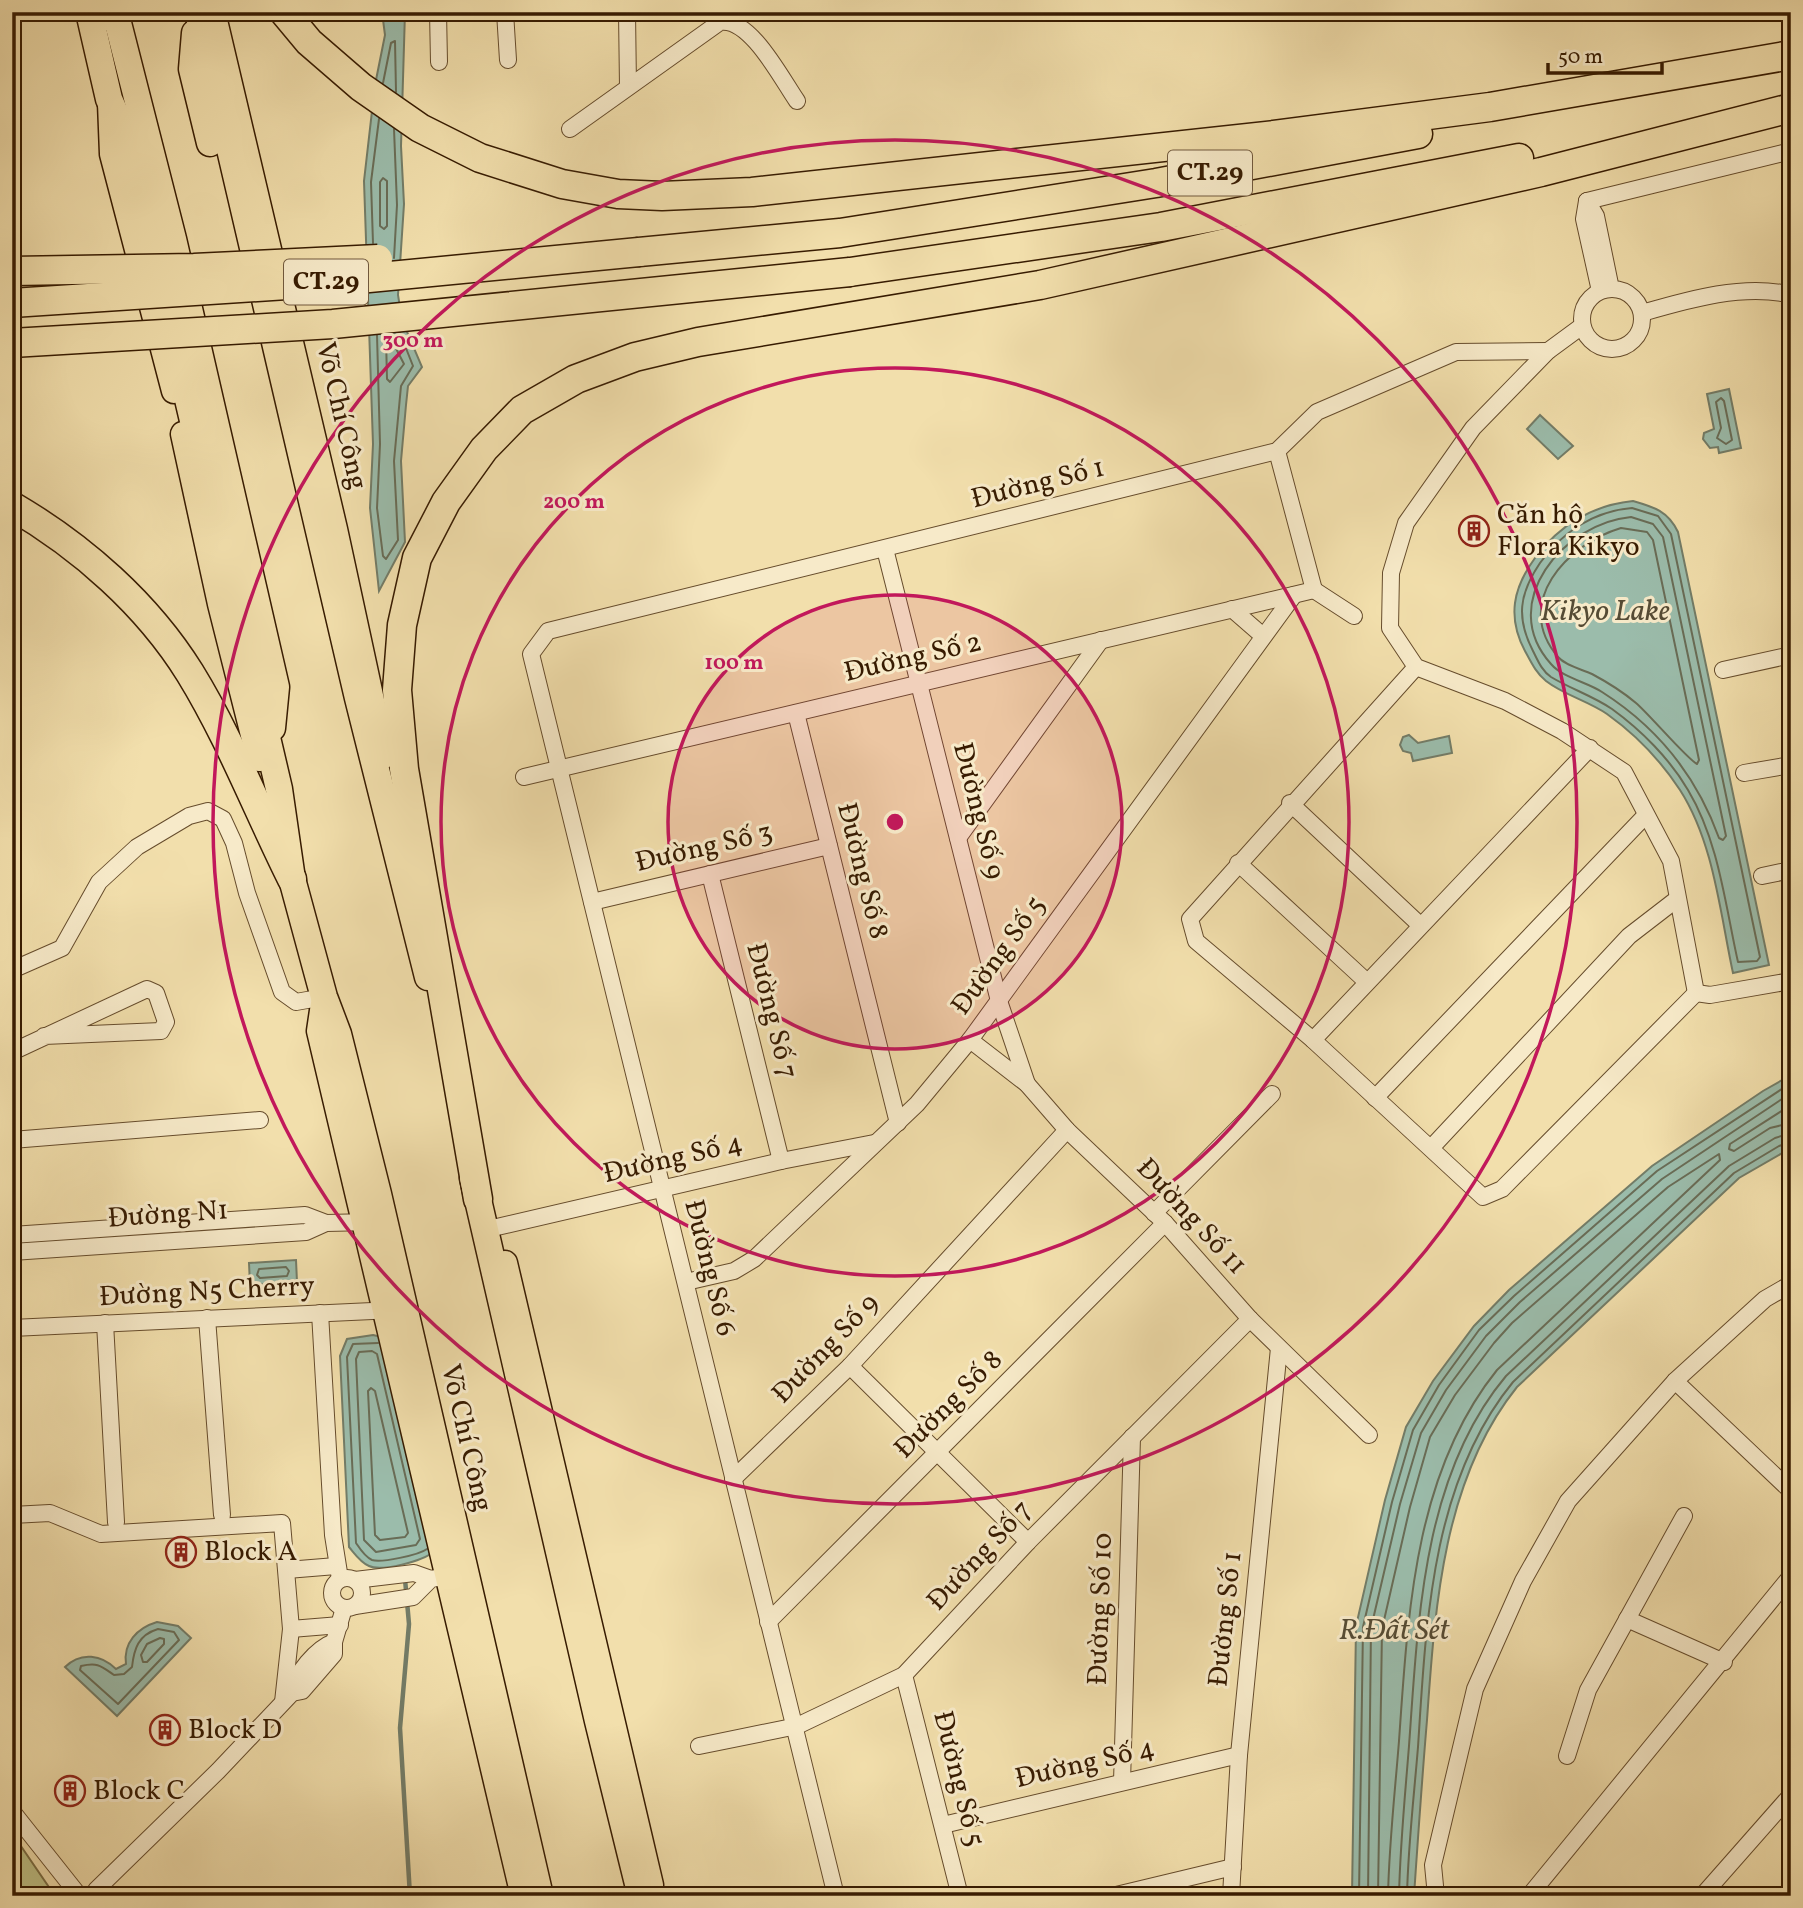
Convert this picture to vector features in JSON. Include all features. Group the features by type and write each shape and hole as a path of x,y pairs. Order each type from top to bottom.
{"highway":[{"name":"Võ Chí Công","path":"89,12 110,99 128,142 270,750 292,878 324,997 338,1034 374,1222 396,1310 445,1577 540,1896"},
{"name":"Võ Chí Công","path":"105,12 118,23 173,239 276,688 270,750"},
{"name":"Võ Chí Công","path":"197,12 450,1066 484,1230 641,1896"},
{"path":"284,12 309,42 361,87 420,128 480,158 531,175 618,194 662,197 751,192 1274,135 1582,95"},
{"name":"CT.29","path":"12,303 317,283 840,233 1156,183 1791,55"},
{"path":"1718,121 1791,97"},
{"path":"478,1199 404,769 397,690 402,625 417,558 446,502 485,449 523,410 576,379 635,357 698,342 1040,285 1547,161 1718,121 1791,108"},
{"name":"CT.29","path":"12,343 333,324 850,272 1161,227 1547,161"},
{"path":"12,271 194,268 457,255 639,252"},
{"path":"12,506 100,568 150,622 189,671 220,727 292,878"}],"main road":[{"name":"Võ Chí Công","path":"213,12 378,725 386,775 385,795"},
{"name":"Võ Chí Công","path":"110,99 112,154 176,400 226,629 292,878"},
{"name":"Võ Chí Công","path":"484,1230 499,1249 506,1265 654,1896"},
{"name":"Võ Chí Công","path":"445,1577 523,1896"}],"street":[{"path":"438,12 439,62"},
{"path":"505,12 508,60"},
{"path":"627,12 628,87"},
{"path":"570,129 720,22 729,21 744,27 797,101"},
{"path":"1606,290 1584,219 1587,201 1791,151"},
{"path":"1606,290 1631,295 1642,313 1639,334 1624,348 1603,349 1586,336 1582,326 1587,302 1606,290"},
{"path":"1642,313 1677,303 1734,293 1778,292 1791,295"},
{"path":"1582,326 1548,351 1466,436 1406,523 1391,573 1390,628 1416,667 1505,701 1590,748 1624,772 1671,861 1696,993"},
{"path":"1353,616 1314,590 1277,451 1317,412 1456,352 1548,351"},
{"name":"Đường Số 1","path":"531,654 548,631 1277,451"},
{"name":"Đường Số 9","path":"885,549 999,1001 1027,1084"},
{"name":"Đường Số 2","path":"524,777 1314,590"},
{"name":"Đường Số 5","path":"686,1282 734,1271 754,1259 898,1123 970,1040 1294,594"},
{"path":"1232,609 1263,636"},
{"path":"958,838 1101,640"},
{"name":"Đường Số 6","path":"531,654 768,1622 797,1726 836,1896"},
{"path":"1723,670 1791,655"},
{"path":"1416,667 1290,803 1189,919 1196,941 1313,1040 1483,1197 1502,1189 1696,993"},
{"name":"Đường Số 8","path":"796,713 898,1123"},
{"path":"1313,1040 1590,748"},
{"path":"1744,773 1791,765"},
{"path":"1290,803 1420,925"},
{"path":"12,971 62,948 99,882 137,847 190,816 208,811 223,820 234,843 247,892 282,992 296,1002 324,997"},
{"path":"1375,1098 1645,816"},
{"name":"Đường Số 3","path":"592,902 829,846"},
{"path":"1238,863 1367,982"},
{"path":"1762,876 1791,870"},
{"name":"Đường Số 7","path":"710,874 781,1161"},
{"path":"1431,1148 1629,936 1677,899"},
{"path":"1696,993 1730,993 1790,981"},
{"path":"12,1052 44,1036 147,989 156,993 166,1022 161,1031 44,1036"},
{"name":"Đường Số 11","path":"970,1040 1027,1084 1068,1130 1160,1218 1250,1319 1370,1436"},
{"name":"Đường Số 8","path":"768,1622 939,1453 1160,1218 1272,1094"},
{"path":"12,1140 260,1120"},
{"name":"Đường Số 9","path":"733,1479 850,1366 1068,1130"},
{"name":"Đường Số 4","path":"484,1230 781,1161 874,1143"},
{"name":"Đường N1","path":"12,1235 306,1214 326,1223"},
{"name":"Đường N1","path":"12,1252 306,1232 326,1223 374,1222"},
{"path":"116,1227 117,1245"},
{"path":"1436,1896 1433,1865 1475,1689 1522,1581 1568,1501 1675,1381 1765,1299 1791,1284"},
{"name":"Đường N5 Cherry","path":"12,1328 396,1310"},
{"path":"12,1811 76,1894 88,1887 98,1893 287,1698 293,1682 324,1646 334,1642 346,1613 362,1593 344,1575 320,1313"},
{"path":"207,1318 222,1515"},
{"name":"Đường Số 7","path":"699,1746 797,1726 904,1675 1028,1542 1250,1319"},
{"path":"105,1323 116,1522"},
{"name":"Đường Số 1","path":"1231,1896 1239,1755 1279,1348"},
{"path":"850,1366 1028,1542"},
{"path":"1675,1381 1791,1492"},
{"name":"Đường Số 10","path":"1122,1782 1132,1437"},
{"path":"12,1516 50,1513 101,1534 282,1523 291,1629 287,1698"},
{"path":"1567,1756 1588,1690 1684,1516"},
{"path":"287,1570 380,1576 414,1573 445,1577"},
{"path":"344,1575 333,1586 331,1595 346,1613"},
{"path":"1529,1896 1724,1662 1791,1576"},
{"path":"291,1629 384,1602 413,1597 445,1577"},
{"path":"1627,1619 1724,1662"},
{"name":"Đường Số 5","path":"904,1675 960,1896"},
{"name":"Đường Số 4","path":"943,1825 1239,1755"},
{"path":"1702,1896 1791,1795"},
{"path":"1112,1896 1233,1867"}],"green space":[{"path":"12,1833 55,1896 23,1896 12,1880"}],"water":[{"path":"382,12 405,12 401,146 404,204 398,295 402,320 422,367 408,386 406,405 401,461 405,542 379,591 370,508 373,444 364,181 375,85 385,35"},
{"path":"1729,389 1741,448 1719,453 1718,447 1710,448 1703,439 1704,433 1714,429 1707,394"},
{"path":"1540,415 1573,446 1558,459 1527,429"},
{"name":"Kikyo Lake","path":"1633,501 1660,511 1670,519 1678,532 1769,965 1733,973 1714,879 1701,833 1692,811 1665,769 1637,739 1607,714 1542,678 1519,638 1514,615 1517,592 1528,569 1544,546 1566,527 1591,512"},
{"path":"1409,735 1418,743 1449,736 1452,753 1413,761 1411,753 1403,751 1400,745 1403,737"},
{"name":"R.Đất Sét","path":"1791,1075 1791,1148 1739,1178 1517,1387 1492,1423 1473,1462 1458,1503 1439,1589 1414,1896 1352,1896 1356,1626 1385,1500 1406,1427 1433,1381 1474,1326 1509,1290 1652,1166"},
{"path":"296,1260 297,1282 250,1285 249,1263"},
{"path":"373,1335 382,1337 433,1552 412,1562 383,1568 366,1564 349,1547 340,1356 347,1339"},
{"path":"157,1622 178,1626 191,1638 117,1716 65,1667 78,1659 91,1657 98,1658 116,1669 126,1664 127,1649 133,1637 143,1628"}],"waterway":[{"path":"405,1579 409,1624 400,1728 410,1896"}],"place":[{"name":"Căn hộ Flora Kikyo","path":"1474,531"},
{"name":"Block A","path":"181,1552"},
{"name":"Block D","path":"165,1730"},
{"name":"Block C","path":"70,1791"}]}
